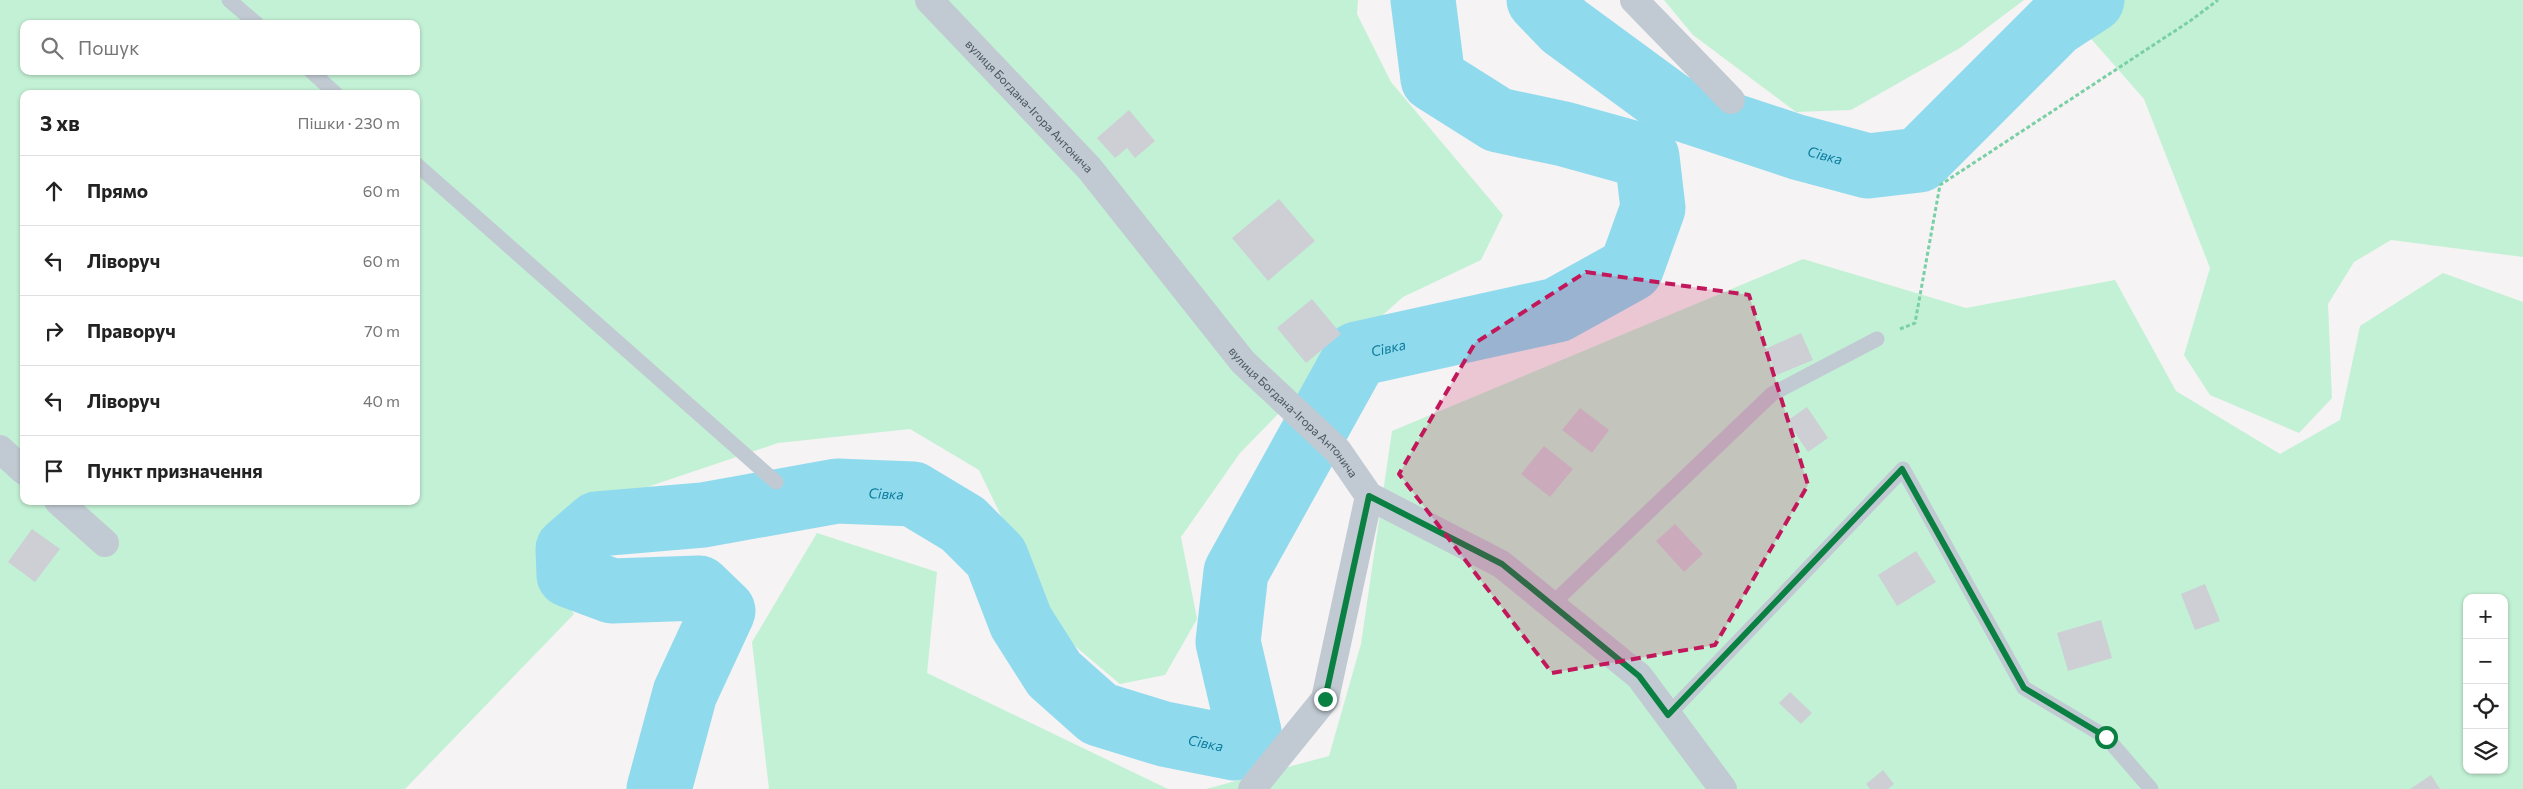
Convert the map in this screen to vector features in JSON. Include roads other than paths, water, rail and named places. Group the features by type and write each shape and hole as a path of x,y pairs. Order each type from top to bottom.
{"street":[{"name":"вулиця Богдана-Ігора Антонича","path":"929,0 1089,168 1243,362 1338,451 1369,496 1502,564 1639,676 1668,715 1713,784"},
{"path":"1634,0 1730,100"},
{"path":"0,450 20,468"},
{"path":"1252,789 1325,699 1369,496"},
{"path":"62,505 105,543"}],"lane":[{"path":"230,0 252,20"},
{"path":"315,75 332,90"},
{"path":"420,168 776,482"},
{"path":"1551,605 1772,394 1877,339"},
{"path":"1668,715 1902,469 2024,688 2106,737 2151,789"}],"waterway":[{"name":"Сівка","path":"659,789 685,693 723,611 699,588 612,591 569,575 568,549 597,524 703,515 837,491 913,494 963,524 996,557 1021,622 1054,674 1099,714 1164,734 1235,748 1249,732 1228,642 1236,572 1357,354 1557,310 1631,269 1653,208 1647,157 1564,134 1498,120 1433,79 1423,0"},
{"name":"Сівка","path":"1539,0 1564,26 1673,106 1797,147 1868,166 1919,160 2055,24 2092,0"}]}
